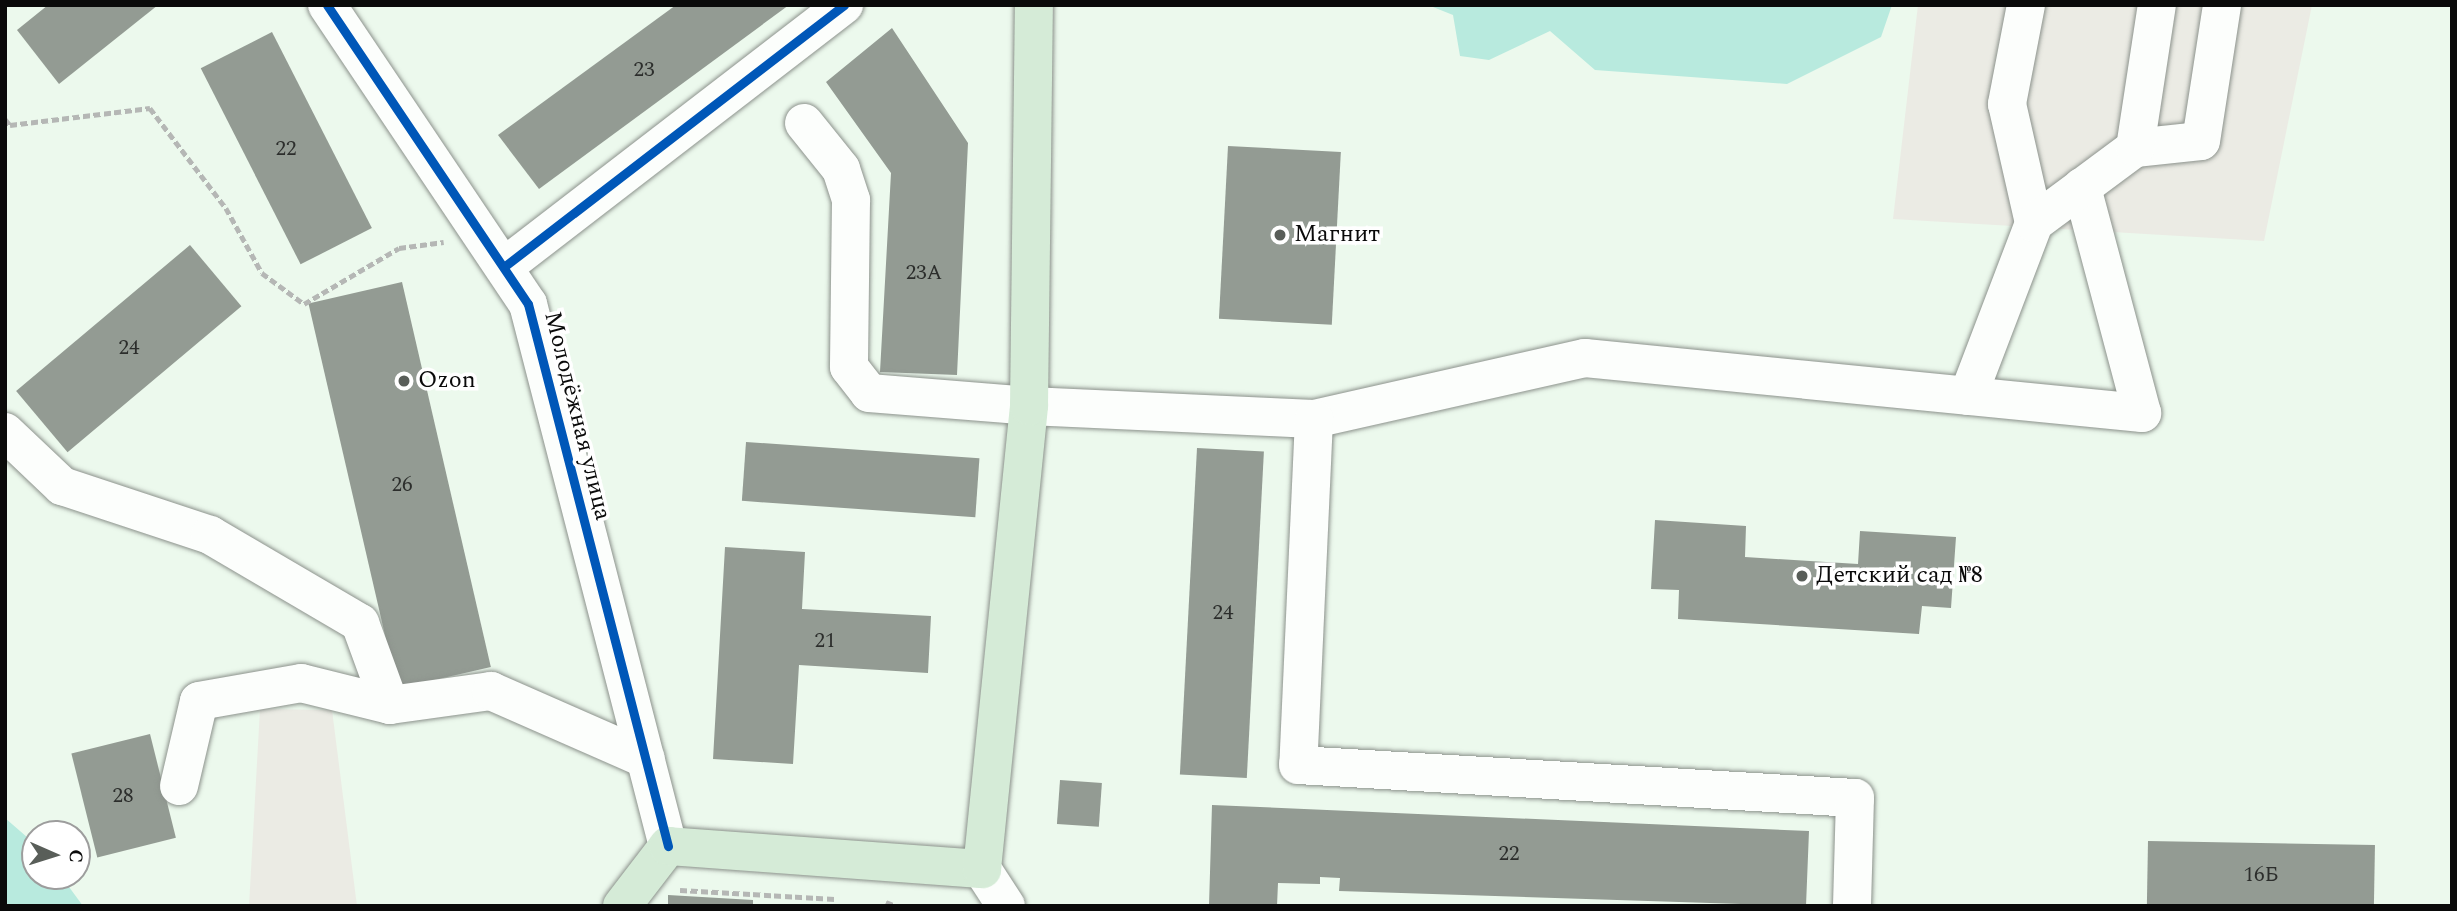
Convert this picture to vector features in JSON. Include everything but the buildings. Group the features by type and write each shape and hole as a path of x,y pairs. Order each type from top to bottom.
{"main road":[{"path":"622,906 668,846 982,869 1029,406 1034,5"}],"street":[{"name":"Молодёжная улица","path":"327,5 496,251 528,304 668,846"},
{"path":"496,251 844,5"},
{"path":"2026,5 2007,104 2034,223"},
{"path":"2134,148 2157,5"},
{"path":"1968,396 2034,223 2134,148 2200,141 2222,5"},
{"path":"804,123 841,169 851,200 849,367 869,393 1029,406 1314,419 1585,358 2142,413 2082,187"},
{"path":"1314,419 1298,765 1855,798 1852,906"},
{"path":"5,432 62,486 210,535 360,622 390,705"},
{"path":"179,786 199,701 301,682 390,705 491,691 646,759"},
{"path":"982,869 1006,906"}],"path":[{"path":"5,119 10,125 150,108 226,208 262,273 303,304 399,248 496,251"},
{"path":"666,890 847,900"},
{"path":"875,901 896,906"}],"shaded area":[{"path":"1428,5 1892,5 1881,37 1787,84 1595,70 1550,31 1489,60 1460,56 1453,15"},
{"path":"1918,5 2312,5 2264,241 1893,219"},
{"path":"260,709 332,710 357,906 249,906"},
{"path":"5,818 21,832 21,890 71,890 83,906 5,906"}],"cycle path":[{"path":"327,5 528,304 668,846"},
{"path":"505,266 844,5"}],"place":[{"name":"Магнит","path":"1280,235"},
{"name":"Ozon","path":"404,381"},
{"name":"Детский сад №8","path":"1802,576"}]}
